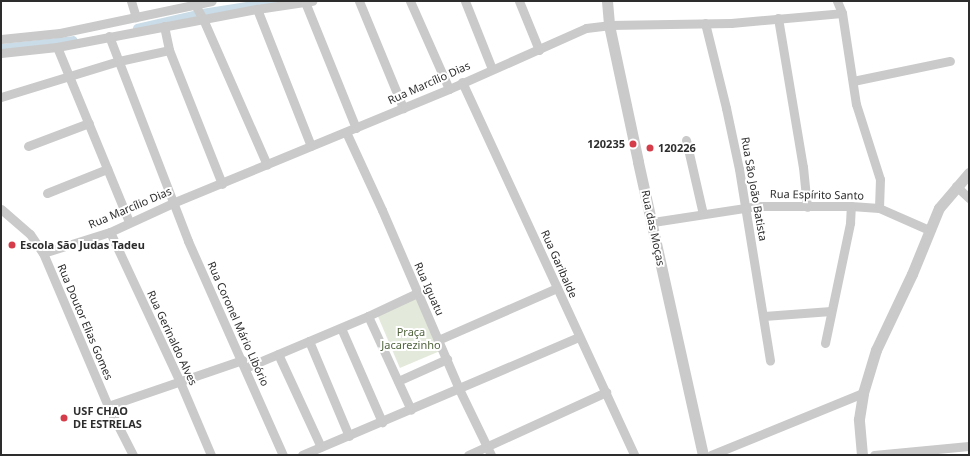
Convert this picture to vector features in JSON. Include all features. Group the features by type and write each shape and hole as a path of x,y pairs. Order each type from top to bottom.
{"street":[{"path":"131,1 136,17"},
{"path":"1,53 57,47 164,26 198,10 212,1"},
{"path":"1,39 26,38 60,33 136,17 198,10 257,9 309,1 356,128"},
{"path":"359,1 403,108"},
{"path":"410,1 449,89"},
{"path":"465,1 492,69"},
{"path":"519,1 539,50"},
{"name":"Rua das Moças","path":"607,1 609,25 638,162 653,222 682,365 703,455"},
{"path":"838,1 842,13 856,104 880,179 879,208"},
{"path":"257,9 311,146"},
{"path":"198,10 267,165"},
{"name":"Rua Marcílio Dias","path":"42,253 110,232 174,202 222,184 449,89 586,28 609,25 705,24 842,13"},
{"path":"778,18 803,167 807,207"},
{"name":"Rua São João Batista","path":"705,24 726,108 764,316 770,361"},
{"path":"164,26 168,50 222,184"},
{"name":"Rua Coronel Mário Libório","path":"109,36 188,241 283,455"},
{"path":"57,47 129,222"},
{"path":"1,97 32,89 119,61 168,50"},
{"path":"853,81 950,61"},
{"name":"Rua Garibalde","path":"462,82 634,455"},
{"path":"28,146 89,123"},
{"name":"Rua Iguatu","path":"346,132 382,210 459,389 489,451"},
{"path":"686,140 703,214"},
{"path":"47,193 107,169"},
{"path":"862,455 859,419 863,393 876,350 912,274 939,208 956,186 969,173"},
{"path":"956,186 969,198"},
{"path":"825,344 850,223 851,206"},
{"name":"Rua Espírito Santo","path":"653,222 745,207 851,206 879,208 929,230"},
{"name":"Rua Doutor Elias Gomes","path":"1,209 30,234 42,253 108,406 133,455"},
{"name":"Rua Gerinaldo Alves","path":"110,232 180,382 211,455"},
{"path":"438,340 557,288"},
{"path":"108,406 180,382 278,354 341,328 417,293"},
{"path":"764,316 831,311"},
{"path":"368,316 411,410"},
{"path":"341,328 382,422"},
{"path":"302,455 350,436 579,337"},
{"path":"309,341 350,436"},
{"path":"278,354 321,447"},
{"path":"398,381 447,359"},
{"path":"468,455 489,451 606,392"},
{"path":"711,455 863,393"},
{"path":"874,455 969,446"}],"green space":[{"name":"Praça Jacarezinho","path":"416,296 439,351 400,368 376,313"}],"waterway":[{"path":"137,28 202,13 279,1"},
{"path":"1,48 73,40"}],"place":[{"name":"120235","path":"633,144"},
{"name":"120226","path":"650,148"},
{"name":"Escola São Judas Tadeu","path":"12,245"},
{"name":"USF CHAO DE ESTRELAS","path":"64,418"}]}
